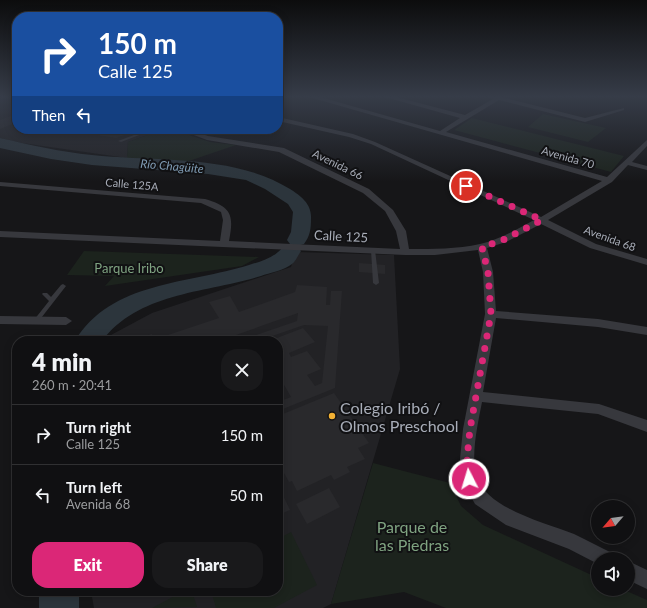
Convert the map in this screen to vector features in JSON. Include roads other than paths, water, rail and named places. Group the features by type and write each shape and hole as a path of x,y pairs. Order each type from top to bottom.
{"street":[{"name":"Avenida 68","path":"307,125 351,135 373,143 542,220 593,246 647,262"},
{"name":"Avenida 70","path":"414,125 609,180"},
{"path":"441,133 452,125"},
{"name":"Avenida 66","path":"195,134 212,140 281,150 366,191 389,210 401,231 405,252"},
{"name":"Calle 125","path":"1,235 405,252 434,252 482,247 503,240 542,220 609,180 628,163 647,142"},
{"path":"628,163 647,168"},
{"name":"Calle 125A","path":"0,184 202,201 218,205 227,212 229,220 224,244"},
{"path":"482,247 488,272 491,314 475,396 467,459 469,479 481,499 512,519 574,543 592,552"},
{"path":"491,314 598,323 647,331"},
{"path":"0,320 66,321"},
{"path":"475,396 599,409 647,426"},
{"path":"635,574 647,580"}],"lane":[{"path":"114,140 131,134"},
{"path":"120,140 133,134"},
{"path":"373,250 376,283"},
{"path":"36,321 63,286"},
{"path":"46,294 52,301"}],"waterway":[{"name":"Río Chagüite","path":"0,143 51,154 92,160 208,169 250,176 271,185 296,201 302,212 301,232 297,240"},
{"name":"Río Chagüite","path":"92,336 101,324 117,311 135,302 154,295 260,269 284,260 290,251"},
{"name":"Río Chagüite","path":"59,596 59,608"}],"place":[{"name":"Colegio Iribó / Olmos Preschool","path":"332,416"}],"park label":[{"name":"Parque Iribo","path":"129,268"},
{"name":"Parque de las Piedras","path":"412,535"}]}
